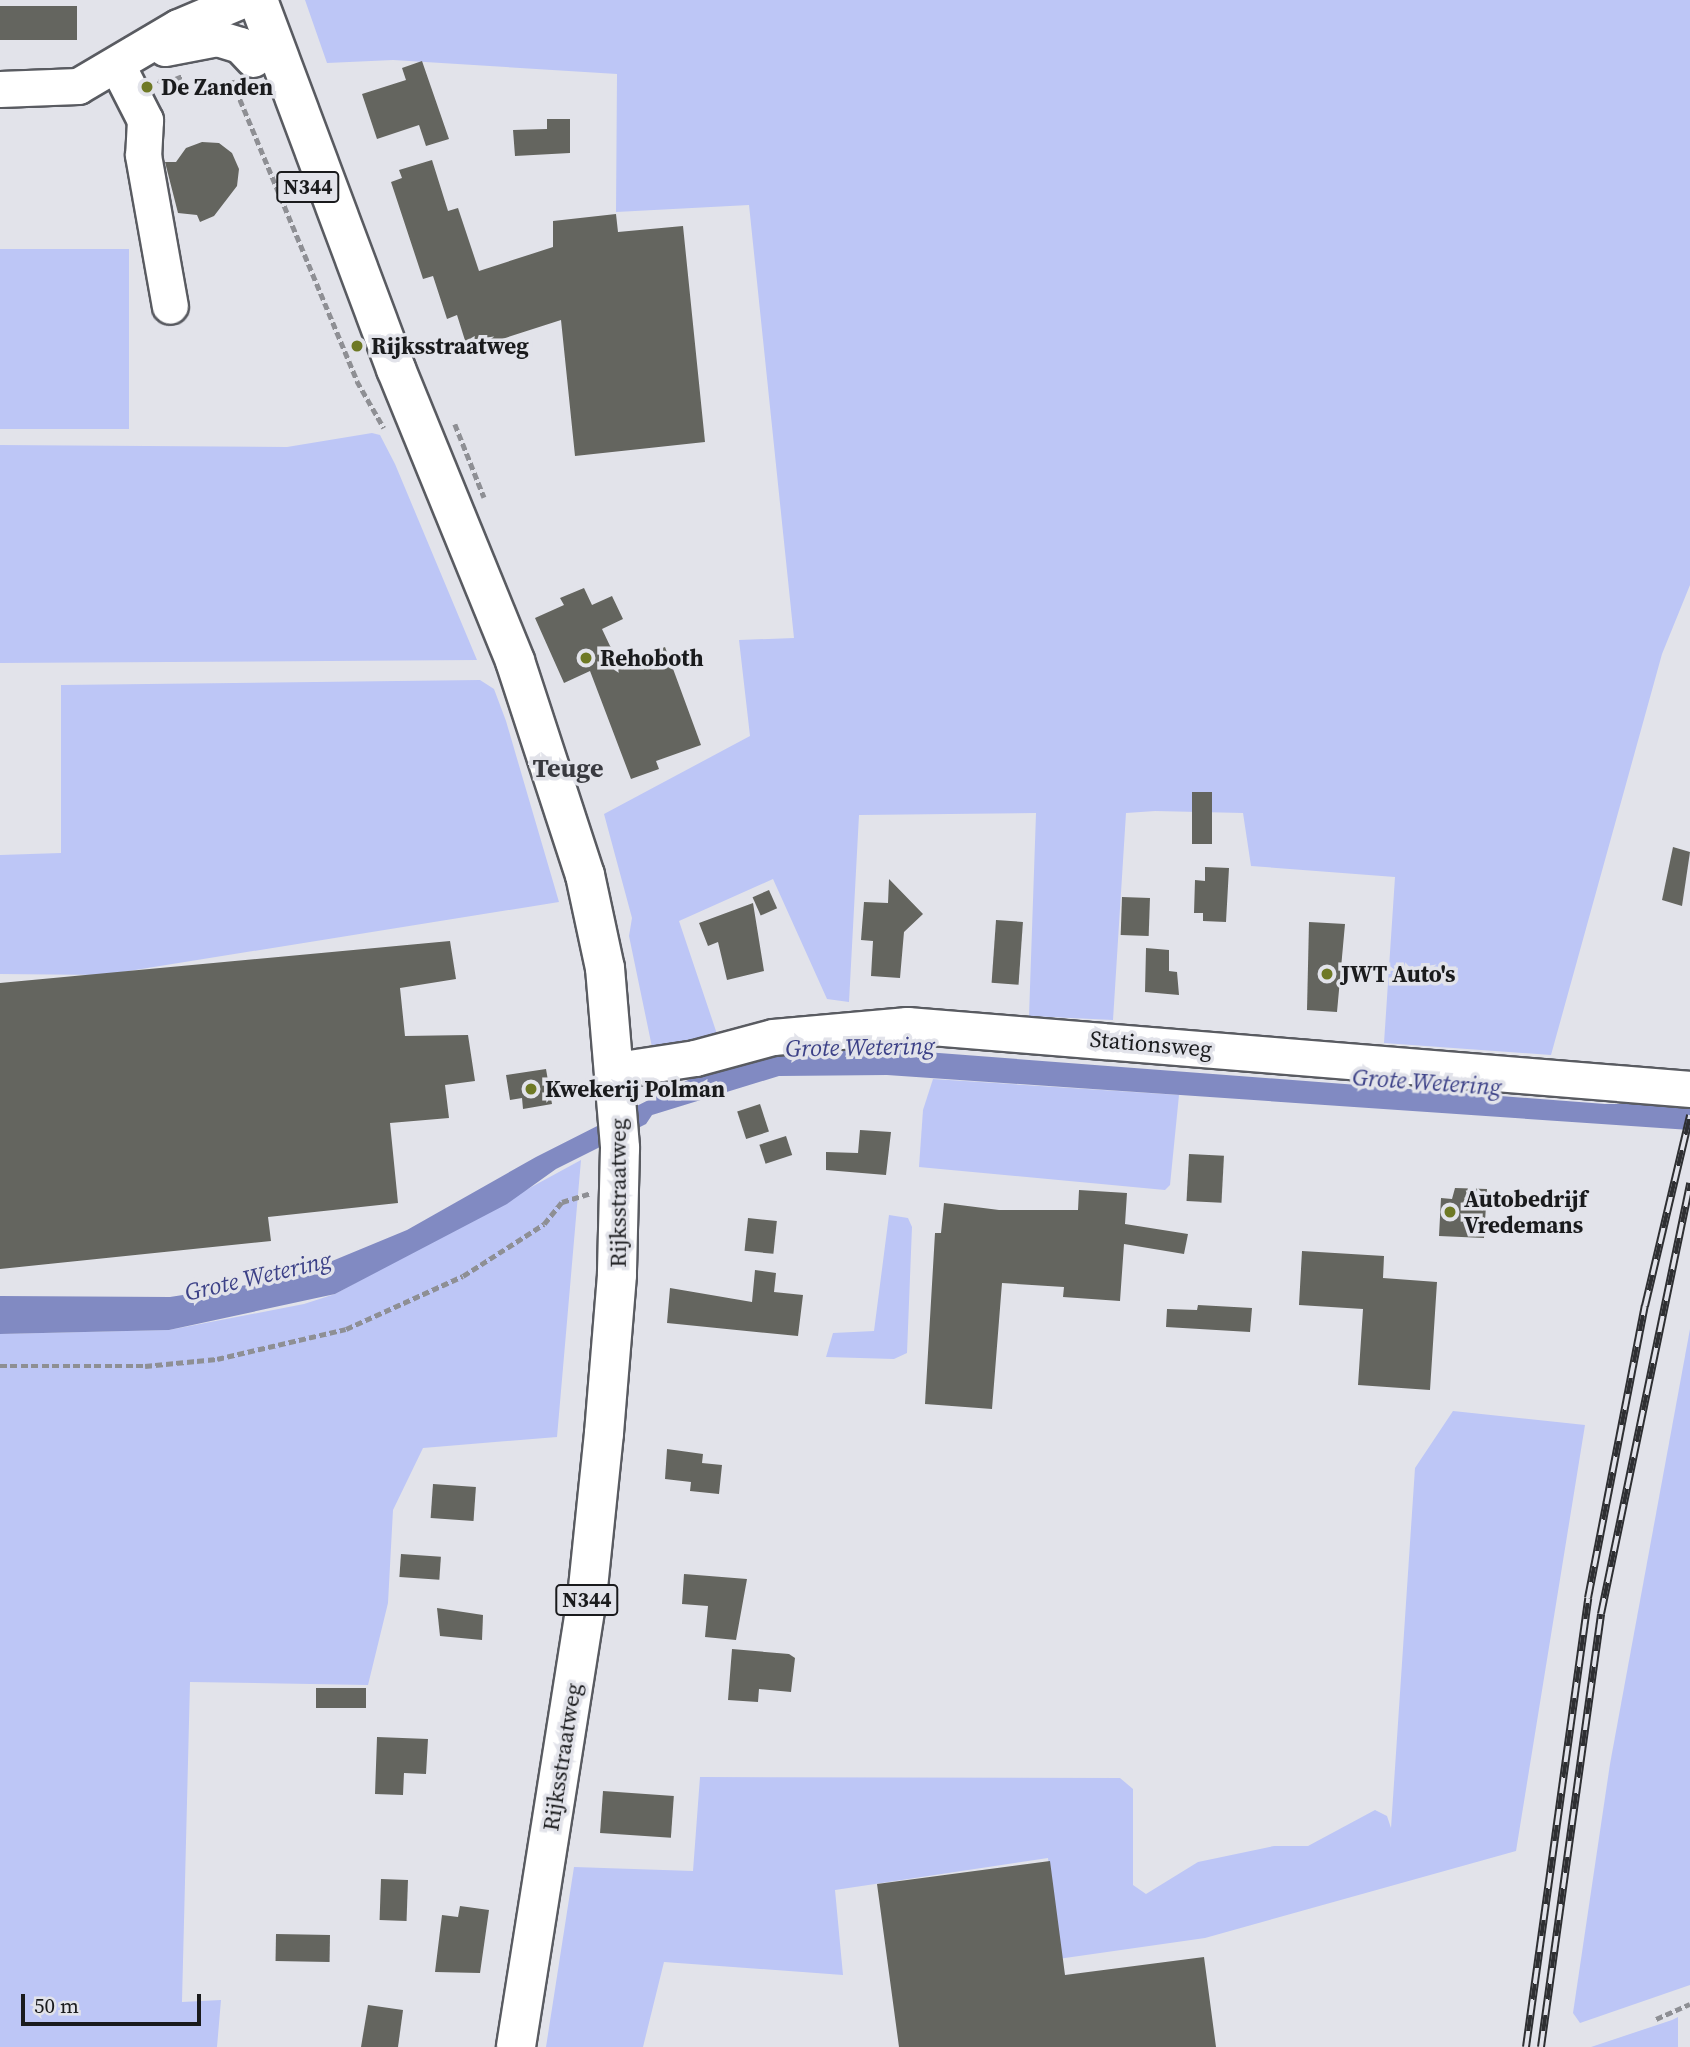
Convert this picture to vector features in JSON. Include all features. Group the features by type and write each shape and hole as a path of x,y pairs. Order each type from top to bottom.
{"main road":[{"name":"Rijksstraatweg","path":"219,17 253,59 359,301 396,369"},
{"name":"Rijksstraatweg","path":"219,17 396,369 515,662 585,875 605,968 620,1148 617,1275 587,1598 516,2047"}],"street":[{"path":"0,89 72,88 219,17"},
{"path":"128,60 145,120 143,155 170,306"},
{"name":"Stationsweg","path":"617,1087 695,1058 773,1037 907,1025 1690,1089"}],"path":[{"path":"219,17 357,381 387,432"},
{"path":"0,1366 145,1366 217,1359 346,1329 463,1276 544,1224 562,1202 594,1193"},
{"path":"1656,2019 1690,2004"}],"shaded area":[{"path":"305,0 1690,0 1690,585 1662,654 1551,1055 1384,1043 1395,877 1251,866 1243,813 1155,811 1126,813 1113,1020 1029,1016 1036,813 859,815 849,1002 827,999 773,879 679,921 717,1034 652,1047 629,936 632,918 604,814 750,736 739,640 794,638 749,205 616,212 617,74 393,60 327,63"},
{"path":"0,249 129,249 129,429 0,429"},
{"path":"372,433 380,435 395,464 477,660 0,663 0,445 287,447"},
{"path":"480,680 494,689 506,721 559,902 104,975 0,974 0,855 61,853 61,685"},
{"path":"873,1048 1605,1104 1677,1104 1690,1107 1690,1130 887,1075 779,1076 652,1115 646,1124 556,1169 507,1204 335,1294 169,1330 0,1334 0,1296 170,1297 291,1278 407,1230 536,1157 696,1076 780,1054"},
{"path":"933,1079 1179,1095 1170,1185 1165,1190 919,1167 923,1110"},
{"path":"581,1160 557,1437 423,1448 393,1510 388,1603 368,1685 190,1682 182,2002 221,2000 217,2047 0,2047 0,1334 169,1330 304,1304 335,1294"},
{"path":"889,1215 908,1218 912,1227 907,1353 894,1359 826,1357 833,1333 874,1331"},
{"path":"1690,1329 1690,1985 1580,2023 1573,2013 1610,1764"},
{"path":"1453,1411 1585,1425 1516,1851 1205,1938 1058,1959 1048,1858 835,1890 843,1975 664,1962 643,2047 546,2047 574,1867 693,1871 700,1777 1120,1778 1133,1789 1133,1885 1146,1894 1198,1862 1274,1846 1308,1846 1375,1810 1387,1816 1391,1828 1415,1468"},
{"path":"1678,2017 1678,2047 1591,2047 1672,2020"}],"building":[{"path":"0,6 77,6 77,40 0,40"},
{"path":"422,61 449,139 426,146 419,125 377,139 362,94 406,80 402,68"},
{"path":"547,119 570,119 570,153 515,156 513,130 547,129"},
{"path":"202,142 219,143 232,153 239,169 237,186 214,216 200,222 197,215 178,213 165,162 176,162 186,148"},
{"path":"432,160 448,211 458,208 479,271 553,247 553,221 616,214 618,232 683,226 705,442 575,456 561,320 468,350 457,315 447,319 433,276 423,279 391,182 402,178 399,170"},
{"path":"584,588 592,605 612,596 623,619 602,629 619,665 665,647 701,745 656,761 659,769 631,779 590,671 564,683 535,618 564,605 560,598"},
{"path":"1192,792 1212,792 1212,844 1192,844"},
{"path":"1673,847 1690,852 1682,906 1662,900"},
{"path":"1205,867 1229,868 1226,922 1203,921 1203,913 1194,913 1195,880 1205,881"},
{"path":"889,879 923,914 904,932 900,978 871,976 873,941 861,940 864,902 888,903"},
{"path":"769,890 777,908 761,916 753,897"},
{"path":"1122,897 1150,898 1149,936 1121,935"},
{"path":"753,903 764,971 727,980 718,942 708,946 699,923"},
{"path":"996,920 1023,922 1019,985 992,983"},
{"path":"1309,922 1345,924 1337,1012 1307,1010"},
{"path":"450,941 456,979 400,988 405,1036 468,1035 475,1081 445,1085 449,1118 390,1123 398,1203 268,1217 271,1241 0,1269 0,983"},
{"path":"1146,948 1169,950 1169,971 1177,972 1179,995 1145,992"},
{"path":"546,1069 552,1104 523,1109 522,1098 510,1100 506,1075"},
{"path":"760,1104 769,1132 746,1139 737,1111"},
{"path":"860,1130 891,1132 886,1175 826,1170 826,1152 858,1153"},
{"path":"786,1136 792,1155 766,1164 759,1145"},
{"path":"1189,1154 1224,1156 1221,1203 1187,1201"},
{"path":"1455,1188 1487,1189 1484,1238 1439,1236 1441,1198 1452,1199"},
{"path":"1079,1190 1127,1193 1125,1224 1188,1234 1184,1254 1124,1244 1120,1301 1063,1297 1064,1287 1002,1283 992,1409 925,1404 935,1233 941,1233 944,1203 999,1210 1078,1210"},
{"path":"748,1218 777,1221 773,1254 745,1251"},
{"path":"1302,1251 1384,1256 1383,1278 1437,1282 1430,1390 1358,1385 1363,1309 1299,1305"},
{"path":"755,1270 776,1273 774,1292 803,1295 798,1336 667,1323 670,1288 752,1302"},
{"path":"1198,1305 1252,1308 1250,1332 1166,1327 1167,1309 1197,1310"},
{"path":"667,1449 703,1454 702,1463 722,1465 719,1494 690,1491 691,1482 665,1479"},
{"path":"433,1484 476,1487 474,1521 431,1518"},
{"path":"401,1554 441,1557 439,1580 399,1577"},
{"path":"684,1574 747,1579 736,1640 705,1637 708,1606 682,1604"},
{"path":"437,1608 483,1615 482,1640 440,1636"},
{"path":"732,1649 789,1654 795,1658 791,1692 759,1689 758,1702 728,1700"},
{"path":"316,1688 366,1688 366,1708 316,1708"},
{"path":"377,1737 428,1739 426,1774 404,1773 403,1795 375,1794"},
{"path":"603,1791 674,1796 671,1838 600,1833"},
{"path":"1050,1861 1065,1975 1204,1957 1216,2047 899,2047 877,1884"},
{"path":"381,1879 408,1880 407,1921 380,1920"},
{"path":"460,1906 489,1910 480,1973 435,1972 442,1915 458,1917"},
{"path":"276,1934 330,1935 330,1962 276,1961"},
{"path":"368,2005 403,2010 398,2047 361,2047"}],"railway":[{"path":"1526,2047 1588,1598 1645,1306 1690,1115"},
{"path":"1541,2047 1601,1614 1690,1183"}],"place":[{"name":"De Zanden","path":"147,87"},
{"name":"Rijksstraatweg","path":"357,346"},
{"name":"Rehoboth","path":"586,658"},
{"name":"JWT Auto's","path":"1327,974"},
{"name":"Kwekerij Polman","path":"531,1089"},
{"name":"Autobedrijf Vredemans","path":"1450,1212"}],"district":[{"name":"Teuge","path":"568,769"}],"water label":[{"name":"Grote Wetering","path":"860,1047"},
{"name":"Grote Wetering","path":"1427,1082"},
{"name":"Grote Wetering","path":"258,1276"}]}
